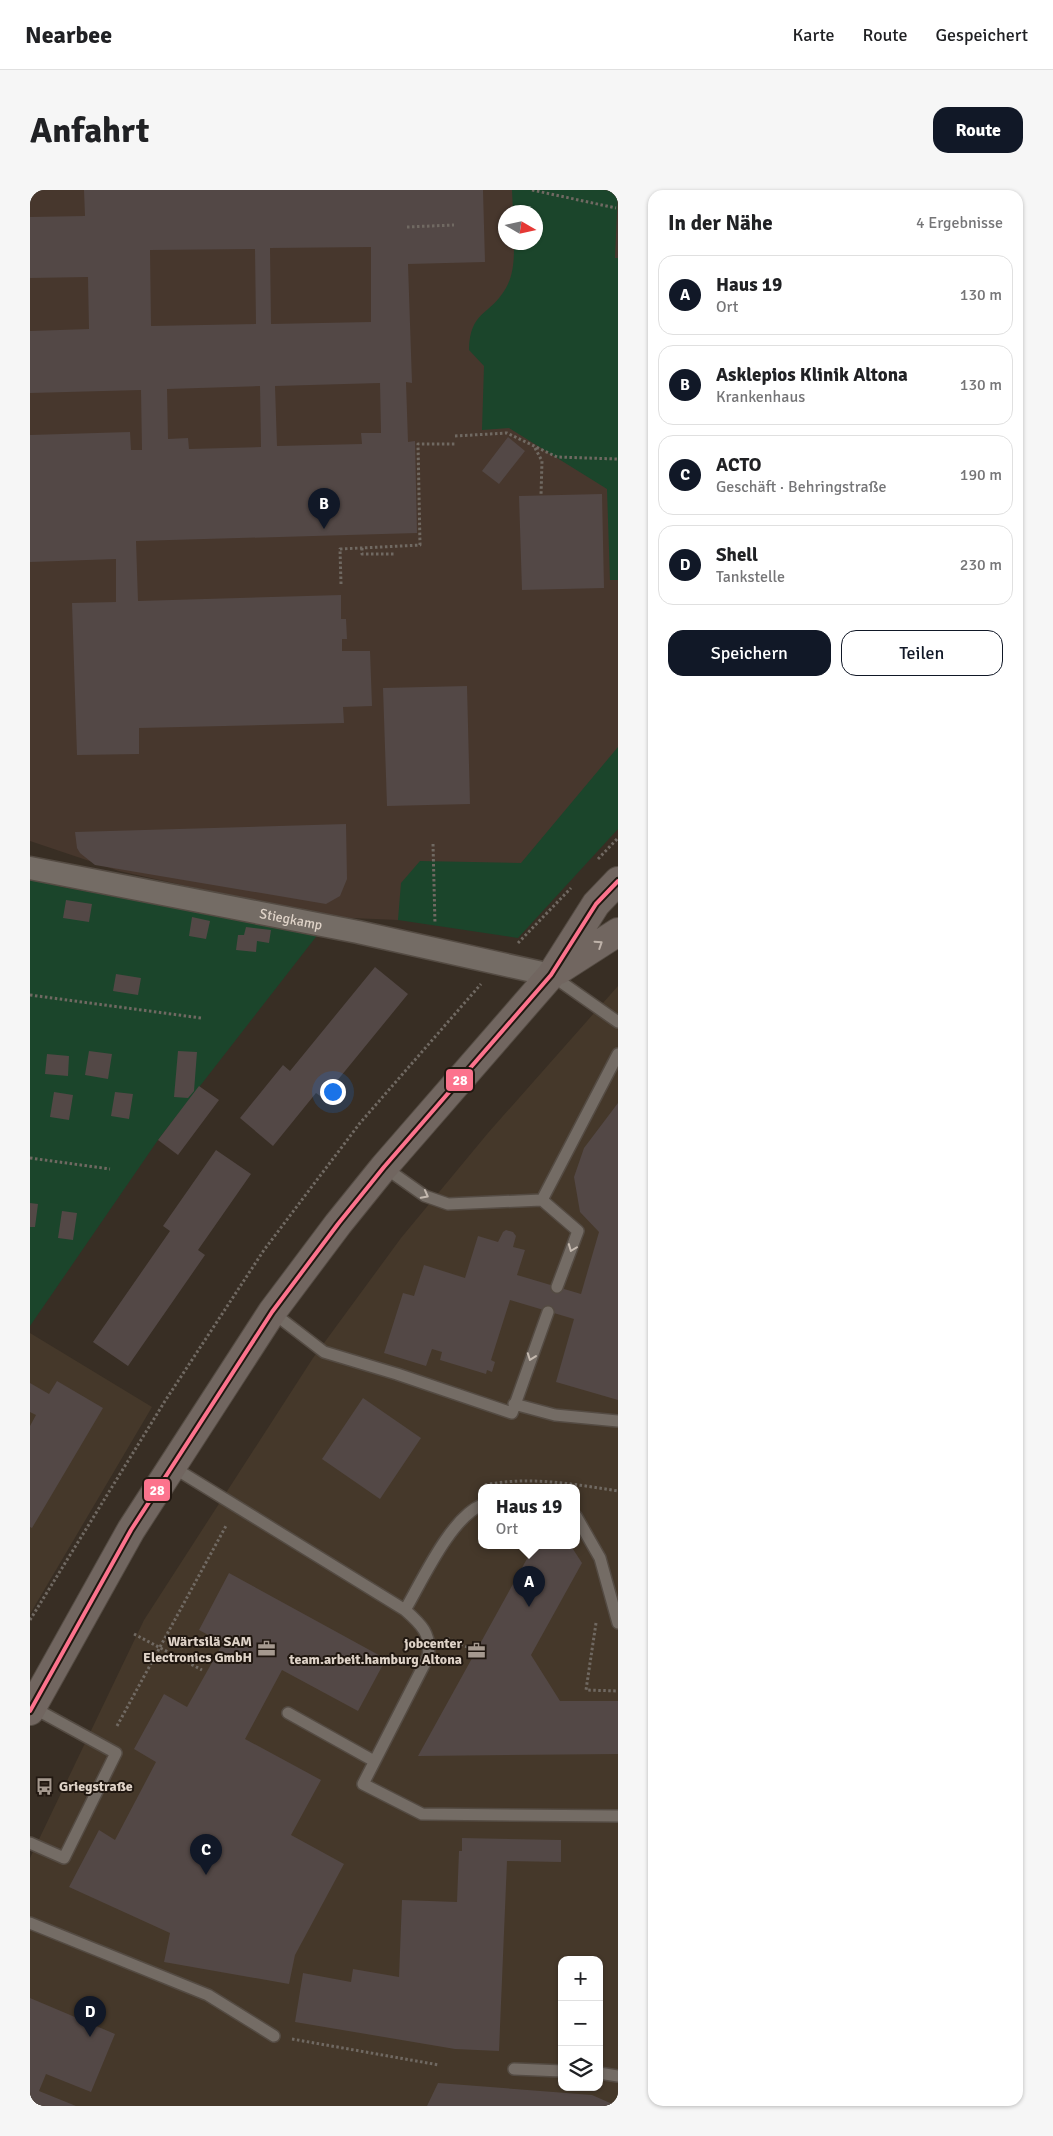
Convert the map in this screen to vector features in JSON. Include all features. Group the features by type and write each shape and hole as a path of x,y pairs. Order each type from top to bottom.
{"main road":[{"path":"31,1709 131,1530 272,1312 338,1224 384,1167 551,974 596,904 618,881"},
{"path":"551,974 618,932"}],"street":[{"name":"Stiegkamp","path":"30,868 358,932 551,974"}],"lane":[{"path":"551,974 618,1022"},
{"path":"542,1200 618,1054"},
{"path":"384,1167 425,1196 448,1204 542,1200 578,1231 557,1286"},
{"path":"272,1312 324,1352 434,1386 512,1413 548,1312"},
{"path":"514,1404 555,1415 618,1421"},
{"path":"171,1466 405,1610 426,1630 429,1640 428,1656 363,1784 422,1814 618,1816"},
{"path":"405,1610 452,1530 462,1518 478,1508"},
{"path":"580,1523 600,1558 618,1623"},
{"path":"30,1843 64,1858 116,1753 31,1709"},
{"path":"288,1712 374,1761"},
{"path":"30,1923 208,1995 274,2036"},
{"path":"514,2069 558,2071"},
{"path":"603,2074 618,2076"}],"path":[{"path":"532,190 616,208"},
{"path":"407,227 454,225"},
{"path":"455,436 507,434 557,457 618,459"},
{"path":"341,584 340,549 420,546 418,444 456,444"},
{"path":"535,448 542,461 541,496"},
{"path":"362,548 362,554 395,554"},
{"path":"433,844 435,950"},
{"path":"30,995 200,1018"},
{"path":"30,1158 110,1169"},
{"path":"487,1484 506,1480 559,1484"},
{"path":"580,1486 618,1490"},
{"path":"117,1726 238,1507"},
{"path":"597,1616 586,1690 618,1690"},
{"path":"134,1634 202,1670"},
{"path":"462,1643 476,1651"},
{"path":"274,2036 439,2065"}],"shaded area":[{"path":"30,190 618,190 618,815 450,918 398,920 328,917 119,871 30,841"},
{"path":"618,986 618,2106 30,2106 30,1858 144,1620 313,1358 401,1238 488,1133"},
{"path":"30,1333 152,1407 30,1614"}],"green space":[{"path":"512,190 618,190 615,258 618,258 618,580 610,580 607,489 509,428 482,430 484,366 469,350 473,327 482,314 500,297 509,283 513,266 514,250 543,250 543,205 513,205"},
{"path":"618,747 618,829 518,938 398,920 401,883 420,861 521,863"},
{"path":"30,878 62,887 319,933 158,1140 30,1326"}],"building":[{"path":"84,190 483,190 485,262 408,264 412,383 406,382 408,442 415,441 417,533 136,541 138,601 341,595 341,619 346,619 347,639 342,639 342,651 370,651 372,706 343,707 344,723 139,728 139,754 77,755 72,603 116,602 116,559 30,562 30,435 130,432 131,450 142,450 141,390 30,393 30,331 89,329 88,277 30,278 30,217 85,216","holes":["371,247 371,322 271,324 270,248","255,249 256,324 151,326 150,250","380,383 381,433 361,433 362,444 277,446 275,386","260,386 261,447 189,449 188,438 168,439 167,389"]},
{"path":"508,437 525,451 499,484 482,471"},
{"path":"602,494 604,588 522,590 519,496"},
{"path":"467,686 470,804 387,806 383,688"},
{"path":"346,824 347,879 340,896 326,904 95,865 80,853 77,848 75,832"},
{"path":"66,900 92,904 89,922 63,918"},
{"path":"192,917 210,921 206,939 189,936"},
{"path":"246,927 271,930 269,943 257,941 256,952 236,950 238,935 244,935"},
{"path":"375,967 408,994 323,1098 316,1093 273,1146 240,1118 283,1065 290,1071"},
{"path":"116,974 141,978 138,995 113,991"},
{"path":"89,1051 112,1054 108,1079 85,1075"},
{"path":"178,1051 197,1052 194,1091 188,1098 174,1097"},
{"path":"47,1054 69,1056 68,1076 45,1074"},
{"path":"199,1086 219,1100 178,1155 158,1140"},
{"path":"54,1092 73,1095 69,1120 50,1117"},
{"path":"115,1092 133,1094 129,1119 111,1116"},
{"path":"618,1103 618,1400 556,1382 574,1319 510,1300 491,1360 495,1362 492,1372 487,1370 486,1374 440,1360 442,1352 432,1349 426,1366 384,1353 403,1293 414,1296 424,1265 465,1278 478,1236 498,1242 506,1230 513,1232 516,1236 513,1247 525,1250 517,1275 581,1294 599,1232 580,1212 574,1177 584,1148"},
{"path":"216,1150 251,1174 198,1250 205,1255 128,1366 93,1342 170,1231 163,1226"},
{"path":"30,1203 38,1204 35,1227 30,1227"},
{"path":"62,1211 77,1213 73,1240 58,1238"},
{"path":"57,1381 103,1408 32,1528 30,1527 30,1426 36,1415 30,1412 30,1383 49,1394"},
{"path":"363,1398 421,1438 380,1499 322,1459"},
{"path":"532,1549 573,1549 582,1563 531,1655 560,1701 618,1701 618,1754 418,1756"},
{"path":"229,1573 386,1659 358,1711 282,1670 245,1739 321,1780 291,1835 344,1864 295,1955 289,1984 164,1962 170,1933 69,1887 99,1830 115,1840 156,1762 134,1749 164,1694 187,1707 223,1643 199,1630"},
{"path":"462,1838 561,1840 561,1862 507,1861 499,2051 455,2049 295,2022 303,1973 351,1982 353,1969 399,1977 402,1900 457,1902 459,1851 462,1851"},
{"path":"30,1998 115,2034 91,2092 46,2074 39,2091 76,2106 30,2106"},
{"path":"438,2083 592,2095 617,2106 427,2106"}],"transit line":[{"name":"28","path":"30,1711 131,1530 272,1312 338,1224 384,1167 551,975 596,904 618,881"}],"place":[{"name":"Asklepios Klinik Altona","path":"324,529"},
{"name":"Haus 19","path":"529,1607"},
{"name":"Wärtsilä SAM Electronics GmbH","path":"266,1649"},
{"name":"jobcenter team.arbeit.hamburg Altona","path":"476,1651"},
{"name":"Griegstraße","path":"45,1786"},
{"name":"ACTO","path":"206,1875"},
{"name":"Shell","path":"90,2037"}]}
